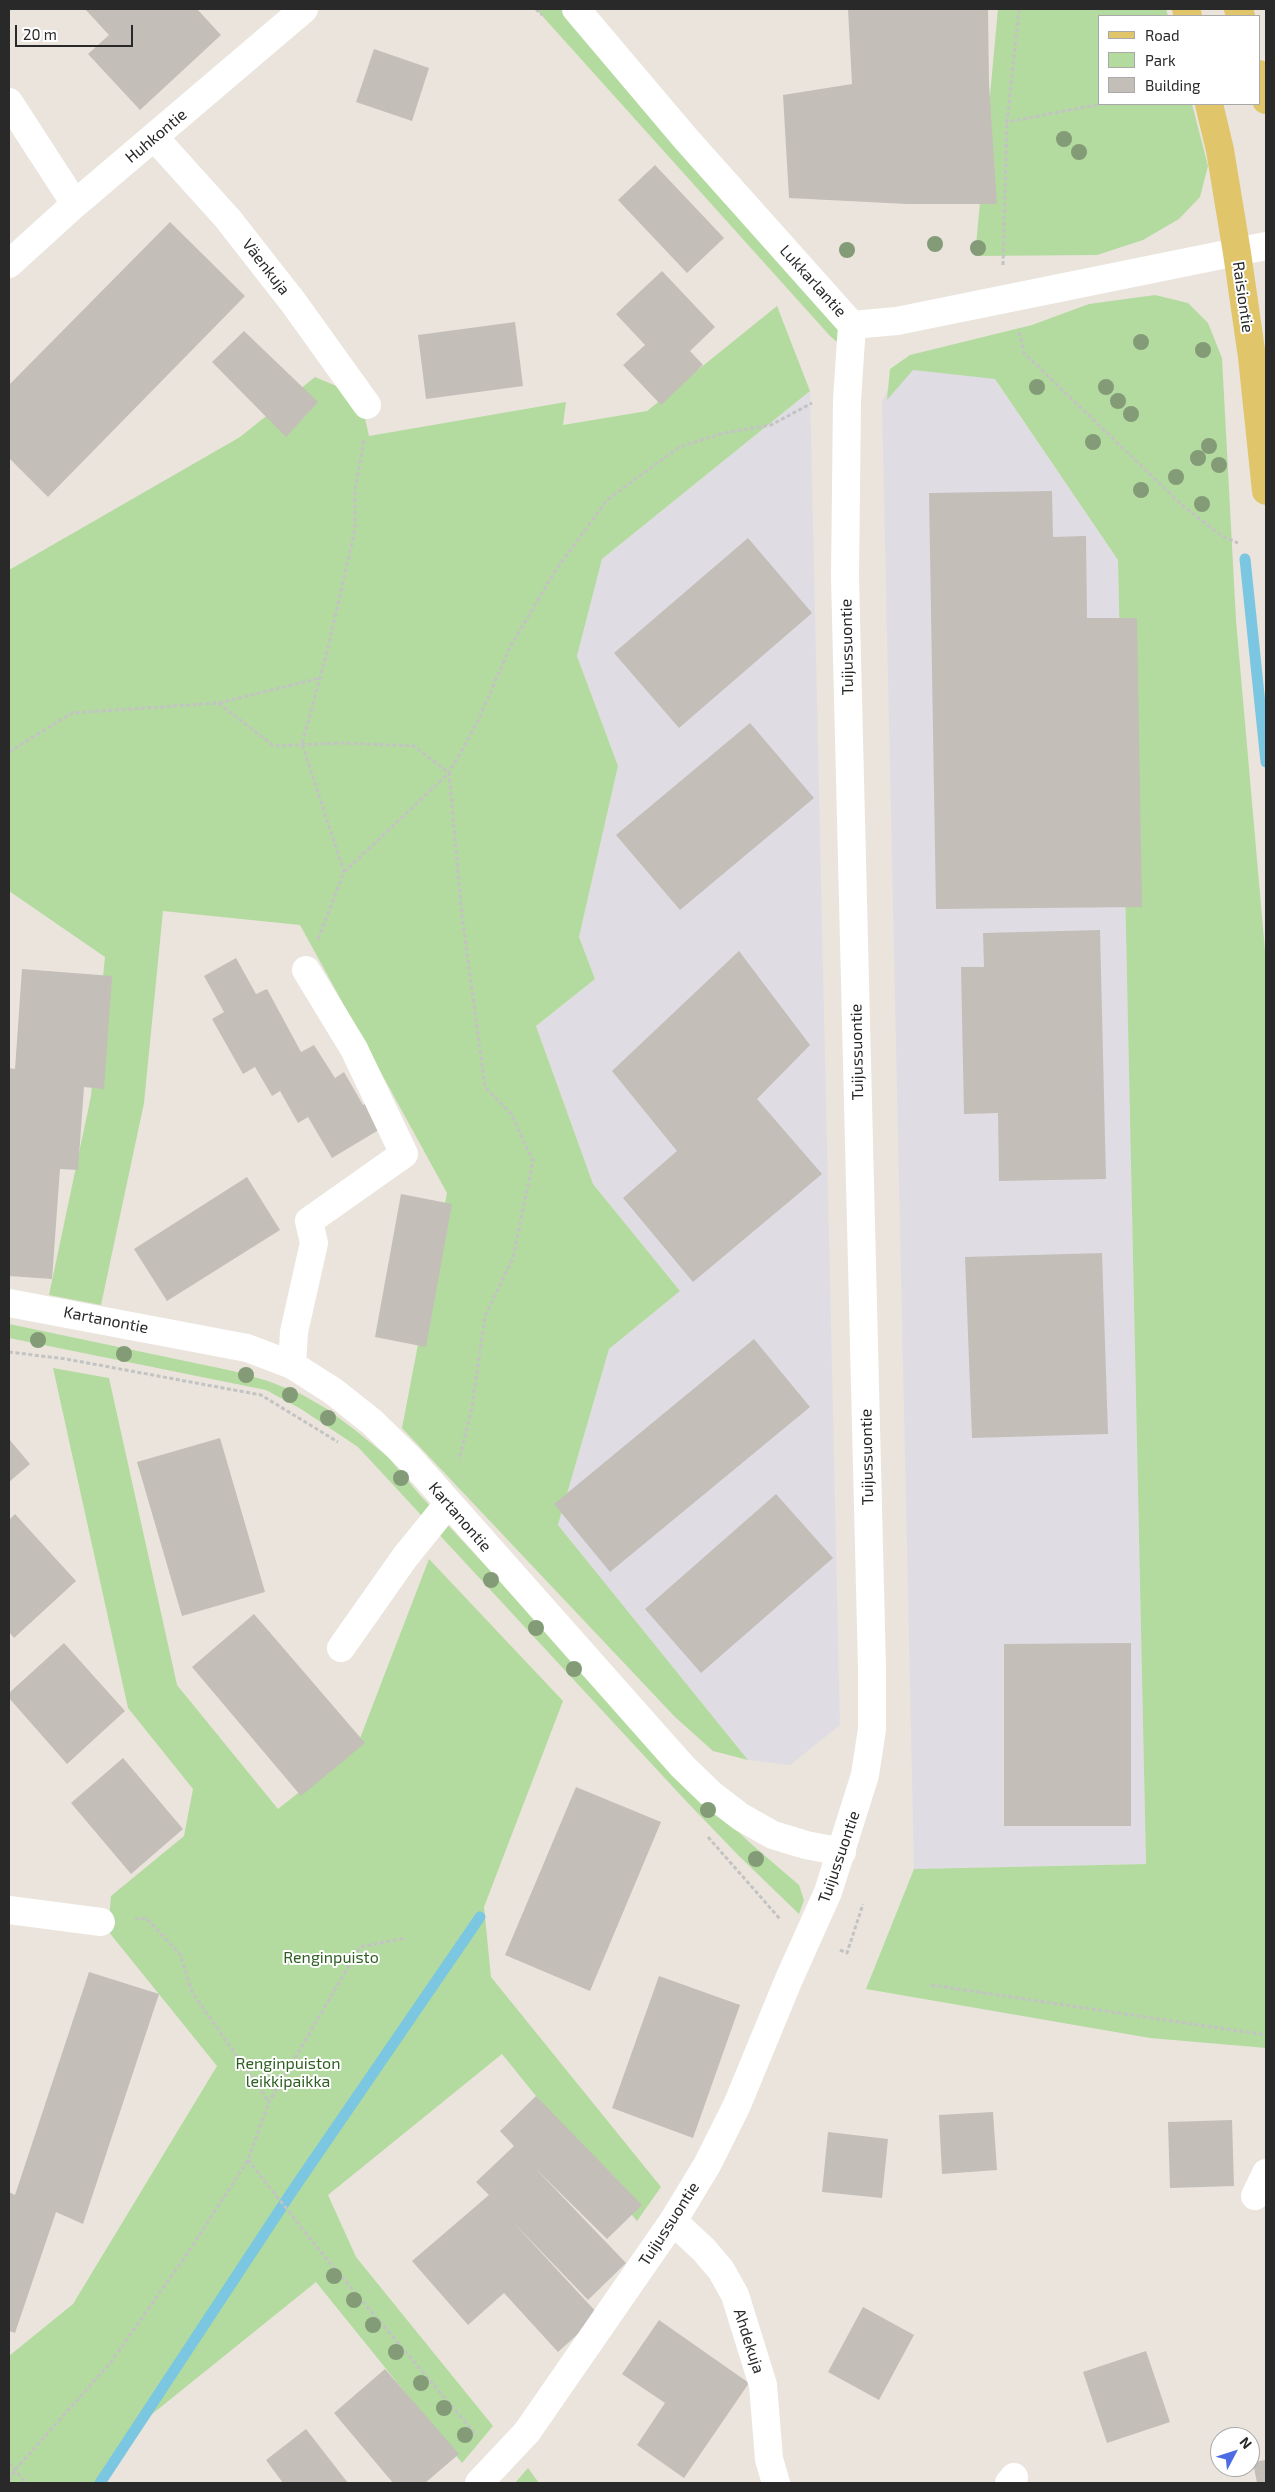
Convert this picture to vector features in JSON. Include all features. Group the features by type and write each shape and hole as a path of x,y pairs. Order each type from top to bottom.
{"main road":[{"path":"1260,78 1266,100"},
{"name":"Raisiontie","path":"1209,105 1220,150 1252,357 1266,491"}],"street":[{"name":"Huhkontie","path":"9,264 76,204 304,9"},
{"name":"Lukkarlantie","path":"576,9 686,139 852,325 898,321 1010,296 1266,246"},
{"path":"9,102 76,204"},
{"name":"Väenkuja","path":"155,138 228,219 293,302 367,405"},
{"name":"Tuijussuontie","path":"479,2483 527,2432 673,2221 707,2166 737,2105 807,1937 828,1892 866,1775 872,1729 845,577 848,380 852,325"},
{"path":"292,1365 294,1332 314,1243 309,1221 404,1154 354,1049 306,970"},
{"name":"Kartanontie","path":"9,1303 247,1348 292,1365 333,1391 372,1422 410,1460 676,1759 711,1794 741,1816 773,1835 806,1845 842,1852"},
{"path":"341,1648 405,1556 448,1504"},
{"path":"9,1910 101,1922"},
{"name":"Ahdekuja","path":"673,2221 704,2250 721,2270 734,2295 763,2386 769,2459 776,2483"}],"path":[{"path":"1019,9 1007,122 1001,259 1024,353 1183,506 1222,536 1238,543"},
{"path":"1007,122 1098,105"},
{"path":"306,970 344,872 450,773 477,723 510,647 555,571 607,500 679,447 724,433 771,425 804,409 848,380"},
{"path":"344,872 302,744 320,678 355,530 355,491 367,405"},
{"path":"9,752 72,713 218,703 320,678"},
{"path":"218,703 274,746 302,744 414,746 450,773 459,889 485,1087 511,1114 533,1161 513,1258 485,1316 472,1407 448,1504"},
{"path":"9,1352 66,1359 261,1394 340,1443"},
{"path":"704,1833 778,1917 807,1937 847,1953 864,1901"},
{"path":"101,1922 146,1918 180,1954 192,1992 269,2102"},
{"path":"9,2481 15,2470 111,2362 189,2251 248,2160 269,2102 360,1947 405,1938"},
{"path":"931,1984 1266,2035"},
{"path":"248,2160 320,2251 499,2461"},
{"path":"9,2463 26,2483"}],"shaded area":[{"path":"975,350 1118,560 1146,1864 914,1869 882,403 891,380 908,368"},
{"path":"810,391 840,1725 790,1765 748,1760 558,1525 609,1349 680,1291 593,1184 536,1026 595,979 579,937 618,766 577,656 602,559"}],"green space":[{"path":"536,9 576,9 852,325 851,354 830,336"},
{"path":"998,9 1166,9 1168,15 1098,15 1098,105 1192,105 1208,166 1200,197 1179,219 1143,240 1097,255 975,256"},
{"path":"1155,295 1188,303 1208,323 1222,358 1236,620 1266,962 1266,2048 1150,2038 866,1989 914,1869 1146,1864 1118,560 995,379 913,370 887,400 890,369 910,355 1032,325 1089,304"},
{"path":"777,306 810,391 602,559 577,656 618,766 579,937 595,979 536,1026 593,1184 680,1291 609,1349 558,1525 748,1760 713,1751 675,1717 402,1428 447,1193 300,925 163,911 144,1103 101,1305 49,1295 91,1096 105,957 9,891 9,570 240,437 315,377 360,396 369,436 566,402 563,425 647,411"},
{"path":"9,1324 233,1371 268,1381 301,1394 327,1409 388,1457 419,1494 691,1787 749,1842 799,1885 804,1900 799,1914 686,1801 358,1447 301,1409 266,1390 9,1338"},
{"name":"Renginpuisto","path":"53,1368 109,1378 177,1685 278,1809 357,1746 429,1559 563,1701 484,1907 491,1977 661,2187 637,2221 502,2054 328,2195 356,2257 493,2426 462,2463 316,2282 151,2415 106,2483 9,2483 9,2356 73,2304 217,2066 108,1931 111,1896 184,1836 193,1789 128,1708"},
{"path":"528,2468 539,2483 515,2483"}],"building":[{"path":"85,9 197,9 221,35 140,110 88,54 109,35"},
{"path":"848,9 988,9 989,84 997,204 907,204 789,198 783,95 852,84"},
{"path":"374,49 429,68 412,121 356,102"},
{"path":"655,165 724,238 687,273 618,200"},
{"path":"170,222 245,296 48,497 9,458 9,385"},
{"path":"662,271 715,327 690,351 703,365 661,405 623,365 645,345 616,314"},
{"path":"515,322 523,386 426,399 418,335"},
{"path":"244,331 318,402 286,437 212,362"},
{"path":"1052,491 1053,537 1086,536 1087,618 1137,618 1142,907 936,909 929,493"},
{"path":"748,538 812,613 679,728 614,653"},
{"path":"750,723 814,798 680,910 616,835"},
{"path":"1100,930 1106,1179 999,1181 998,1113 964,1114 961,967 984,967 983,933"},
{"path":"739,951 810,1045 757,1099 822,1174 693,1282 623,1198 677,1151 612,1071"},
{"path":"236,958 256,994 267,989 301,1052 314,1045 335,1078 344,1072 363,1105 372,1100 387,1125 332,1158 308,1117 298,1123 280,1091 272,1096 255,1067 243,1074 212,1019 224,1012 204,976"},
{"path":"22,969 112,976 104,1089 84,1087 78,1170 60,1169 52,1279 9,1276 9,1068 15,1069"},
{"path":"247,1177 280,1230 167,1301 134,1249"},
{"path":"401,1194 452,1204 426,1347 375,1337"},
{"path":"1102,1253 1108,1434 972,1438 965,1257"},
{"path":"754,1339 810,1407 610,1572 554,1504"},
{"path":"220,1438 265,1592 182,1616 137,1462"},
{"path":"9,1439 30,1464 9,1482"},
{"path":"776,1494 833,1558 701,1673 645,1609"},
{"path":"15,1514 76,1581 14,1638 9,1632 9,1520"},
{"path":"254,1614 365,1743 301,1796 192,1667"},
{"path":"64,1643 125,1711 67,1764 9,1698 9,1693"},
{"path":"1131,1643 1131,1826 1004,1826 1004,1644"},
{"path":"123,1758 183,1829 131,1874 71,1803"},
{"path":"576,1787 661,1822 590,1991 505,1955"},
{"path":"89,1972 159,1994 83,2224 56,2212 15,2333 9,2331 9,2192 15,2195"},
{"path":"659,1976 740,2005 693,2138 612,2108"},
{"path":"536,2096 642,2205 607,2239 535,2168 626,2263 588,2300 511,2220 599,2315 558,2352 504,2293 468,2325 412,2261 489,2195 476,2182 514,2146 500,2131"},
{"path":"993,2112 997,2170 942,2174 939,2115"},
{"path":"1232,2120 1234,2186 1170,2188 1168,2122"},
{"path":"828,2132 888,2139 882,2198 822,2192"},
{"path":"863,2307 914,2335 879,2400 828,2372"},
{"path":"659,2320 749,2383 684,2478 637,2445 665,2403 622,2374"},
{"path":"1146,2351 1170,2422 1107,2443 1083,2372"},
{"path":"385,2369 459,2454 425,2483 393,2483 334,2413"},
{"path":"306,2429 348,2483 283,2483 266,2460"},
{"path":"1266,2460 1266,2483 1257,2483 1256,2477 1260,2477 1260,2461"}],"waterway":[{"path":"1245,559 1266,762"},
{"path":"100,2483 293,2190 480,1917"}],"park label":[{"name":"Renginpuiston leikkipaikka","path":"288,2073"}]}
